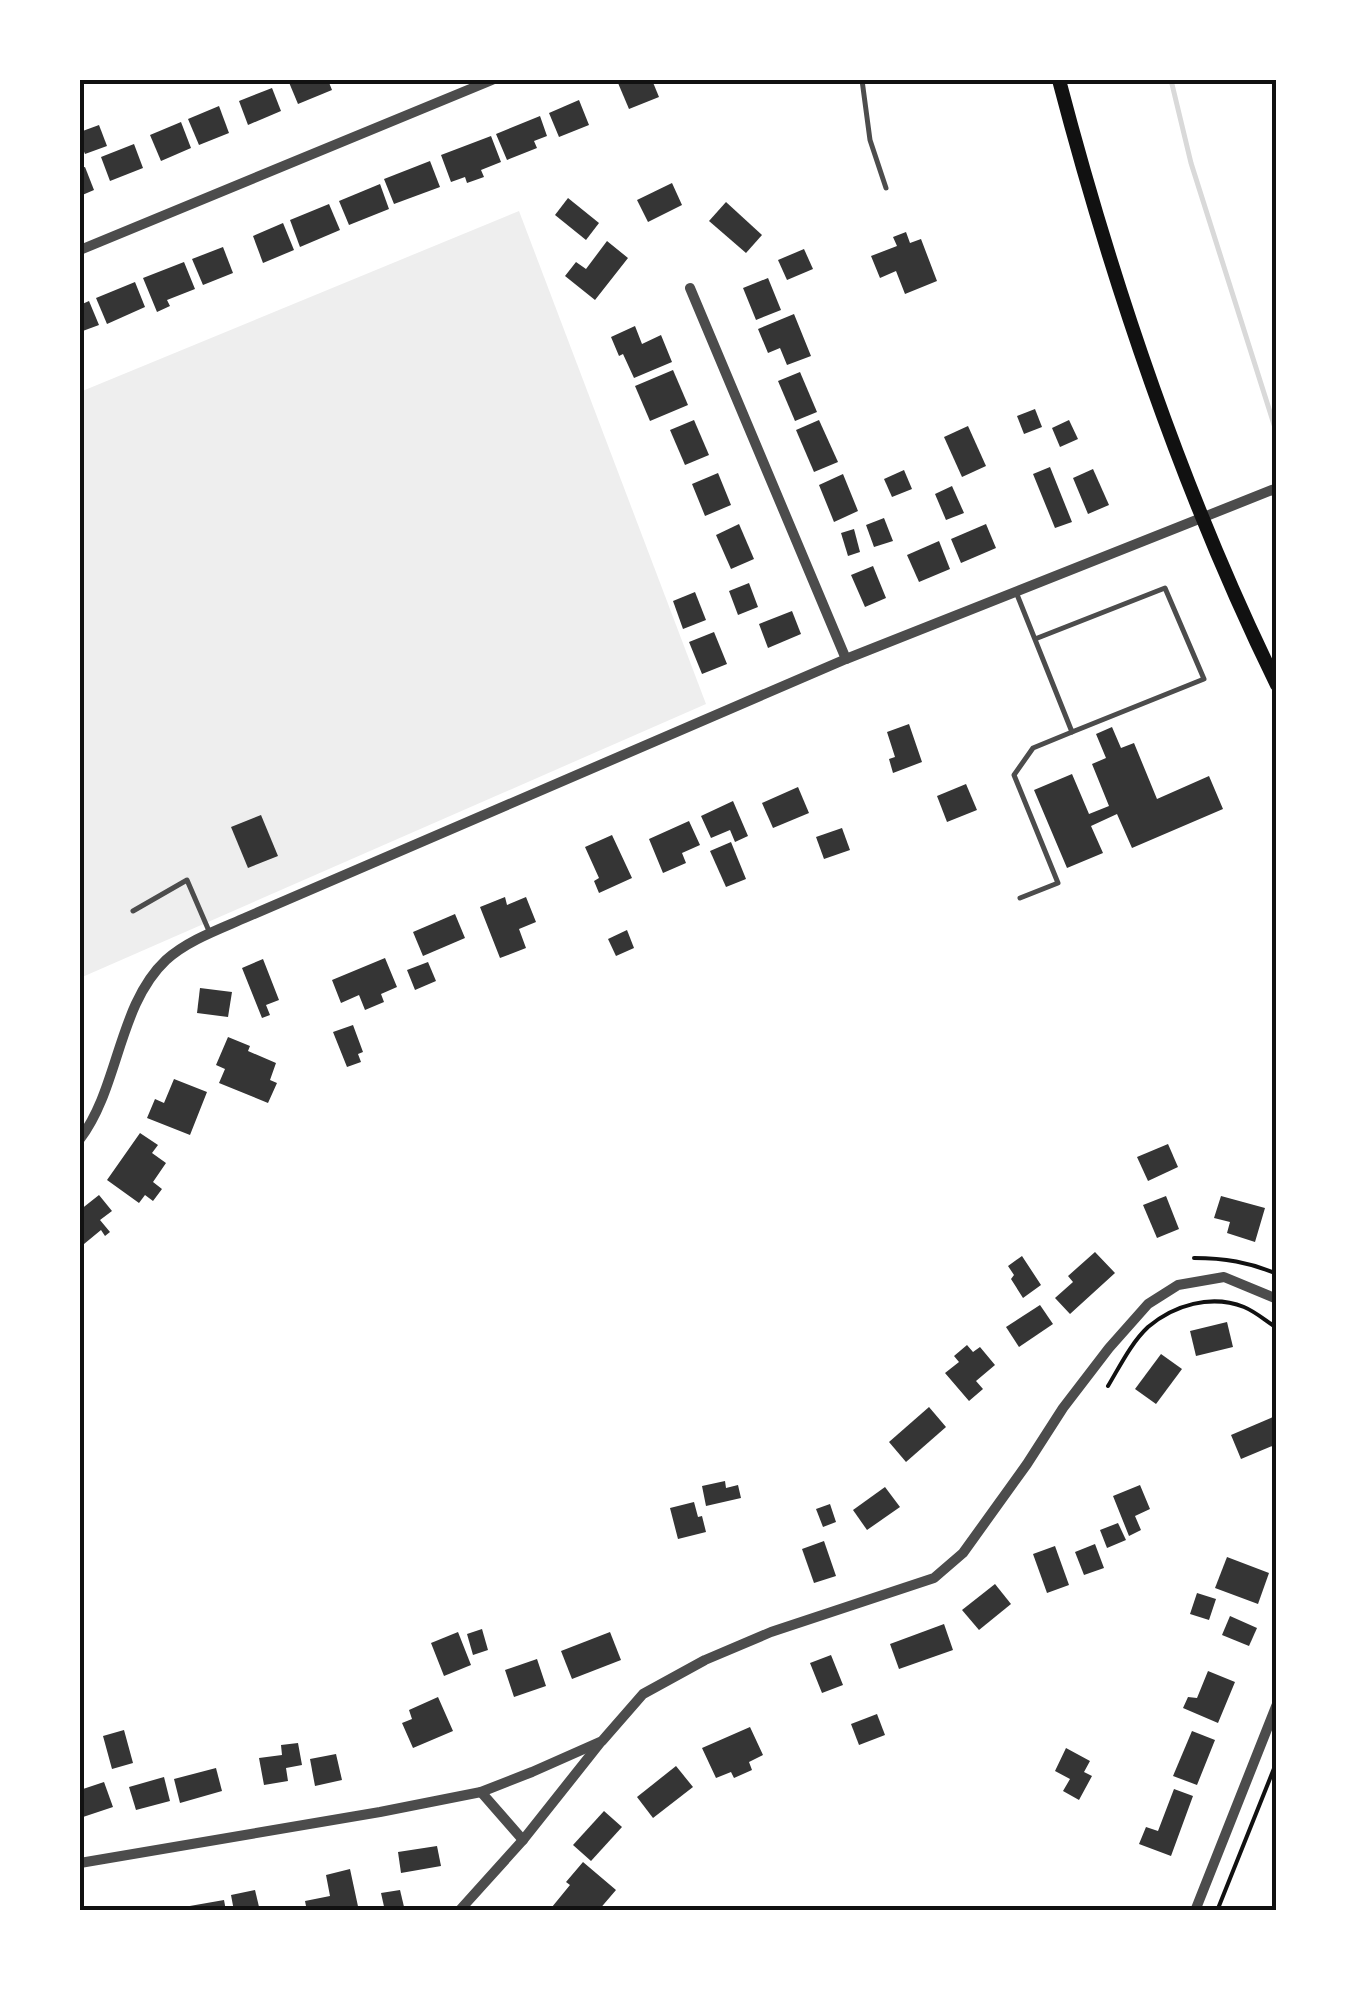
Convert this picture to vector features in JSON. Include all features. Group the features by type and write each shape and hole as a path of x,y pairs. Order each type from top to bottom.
{"main road":[{"path":"1059,80 1116,280 1203,518 1277,685"}],"street":[{"path":"80,250 492,80"},
{"path":"690,288 846,660"},
{"path":"80,1140 104,1096 132,1016 152,976 188,944 846,660 1277,488"},
{"path":"459,1911 523,1840 642,1694 705,1660 770,1632 934,1578 963,1552 1063,1408 1108,1348 1148,1304 1178,1284 1224,1276 1277,1299"},
{"path":"1195,1911 1277,1704"},
{"path":"80,1863 482,1792 602,1741"},
{"path":"482,1792 523,1840"}],"lane":[{"path":"862,80 870,140 886,188"},
{"path":"1020,898 1058,884 1014,774 1033,748 1204,679 1165,588 1035,639"},
{"path":"1016,592 1072,732"},
{"path":"134,911 187,880 211,934"}],"path":[{"path":"1194,1258 1234,1260 1277,1274"},
{"path":"1108,1386 1148,1328 1187,1305 1208,1300 1242,1306 1277,1328"},
{"path":"1217,1911 1277,1760"}],"shaded area":[{"path":"519,211 706,704 80,978 80,392"}],"building":[{"path":"288,80 328,80 332,90 298,104"},
{"path":"652,80 659,97 629,109 618,83"},
{"path":"272,88 281,111 248,125 239,101"},
{"path":"579,100 589,125 559,137 549,113"},
{"path":"219,106 229,133 199,145 188,119"},
{"path":"540,116 547,136 534,141 537,148 507,160 496,134"},
{"path":"181,122 191,148 161,161 150,135"},
{"path":"99,125 107,146 85,154 80,132"},
{"path":"491,136 501,162 481,170 484,177 467,183 465,177 451,182 441,155"},
{"path":"134,144 143,168 110,181 101,157"},
{"path":"430,161 440,187 394,204 384,179"},
{"path":"85,167 94,190 80,196 80,168"},
{"path":"672,183 682,205 648,222 637,200"},
{"path":"380,184 389,209 349,225 339,201"},
{"path":"568,198 599,223 586,240 555,215"},
{"path":"726,202 762,235 746,253 709,221"},
{"path":"329,204 340,230 300,247 290,220"},
{"path":"283,223 294,250 263,263 253,236"},
{"path":"906,232 910,243 921,239 937,281 905,294 896,271 880,278 871,256 897,246 893,237"},
{"path":"607,241 628,258 595,300 565,276 576,262 586,269"},
{"path":"223,247 233,273 203,285 192,259"},
{"path":"804,249 813,269 787,280 778,260"},
{"path":"184,262 195,289 167,300 170,306 157,312 143,278"},
{"path":"768,278 781,310 756,320 743,288"},
{"path":"135,282 145,307 107,324 96,298"},
{"path":"89,301 99,325 80,332 80,305"},
{"path":"794,314 811,356 787,365 780,348 768,353 758,329"},
{"path":"635,326 642,344 661,335 672,362 634,378 611,337"},
{"path":"673,370 688,405 650,421 635,386"},
{"path":"800,372 817,412 795,421 778,381"},
{"path":"1035,409 1042,427 1024,434 1017,416"},
{"path":"694,420 709,455 685,465 670,430"},
{"path":"819,420 838,462 814,472 796,430"},
{"path":"1069,420 1078,439 1060,447 1052,428"},
{"path":"968,426 986,466 962,477 944,437"},
{"path":"1050,467 1072,522 1055,528 1033,474"},
{"path":"1093,469 1109,505 1088,514 1073,478"},
{"path":"904,470 912,489 892,497 884,479"},
{"path":"718,473 731,505 705,516 692,484"},
{"path":"843,474 858,511 834,522 819,485"},
{"path":"952,486 964,513 946,520 935,494"},
{"path":"884,518 893,541 874,547 866,525"},
{"path":"739,524 754,559 731,569 716,535"},
{"path":"986,524 996,548 961,563 951,539"},
{"path":"854,529 860,552 848,556 841,533"},
{"path":"939,541 950,569 919,582 907,555"},
{"path":"873,566 886,598 865,607 851,575"},
{"path":"749,583 758,607 738,615 729,591"},
{"path":"695,592 706,620 683,629 673,601"},
{"path":"792,611 801,634 768,648 759,624"},
{"path":"714,632 727,664 702,674 689,642"},
{"path":"909,724 922,762 893,773 889,759 895,757 887,732"},
{"path":"1112,727 1121,748 1134,743 1157,799 1209,776 1223,809 1132,848 1117,814 1091,826 1103,853 1067,868 1034,790 1072,774 1089,814 1109,806 1092,764 1106,758 1096,734"},
{"path":"966,784 977,810 947,822 937,796"},
{"path":"798,787 809,813 773,828 762,803"},
{"path":"733,801 748,836 735,842 730,830 711,838 701,816"},
{"path":"261,815 278,856 248,868 231,827"},
{"path":"689,821 700,845 682,853 686,863 663,873 649,839"},
{"path":"842,828 850,850 824,859 816,837"},
{"path":"612,835 632,878 599,893 594,881 599,878 585,847"},
{"path":"731,842 746,879 726,887 710,851"},
{"path":"505,897 507,905 526,897 536,922 519,929 526,948 500,958 480,907"},
{"path":"455,914 465,938 423,956 413,932"},
{"path":"627,930 634,948 616,956 608,939"},
{"path":"385,958 397,987 381,994 384,1002 365,1010 359,995 341,1003 332,980"},
{"path":"263,959 279,1000 266,1005 270,1015 262,1018 242,968"},
{"path":"428,962 436,981 415,990 407,970"},
{"path":"200,988 232,992 228,1017 197,1013"},
{"path":"353,1025 363,1052 358,1054 361,1062 347,1067 333,1032"},
{"path":"228,1037 276,1063 270,1080 277,1083 268,1103 219,1083 225,1069 216,1065"},
{"path":"174,1079 207,1092 190,1135 147,1118 155,1099 164,1103"},
{"path":"140,1133 158,1145 152,1153 166,1163 153,1182 162,1189 153,1201 145,1195 139,1203 107,1180"},
{"path":"1168,1144 1178,1167 1148,1181 1137,1157"},
{"path":"99,1195 112,1211 100,1220 110,1232 105,1236 101,1230 84,1244 80,1239 80,1210"},
{"path":"1166,1196 1179,1229 1157,1238 1143,1205"},
{"path":"1221,1196 1265,1208 1255,1242 1227,1233 1230,1222 1214,1218"},
{"path":"1095,1252 1115,1273 1070,1314 1055,1298 1073,1282 1068,1276"},
{"path":"1022,1256 1041,1285 1023,1298 1008,1266"},
{"path":"1040,1305 1053,1324 1019,1347 1006,1327"},
{"path":"1227,1322 1233,1347 1196,1356 1190,1331"},
{"path":"967,1345 973,1352 980,1347 995,1365 976,1381 983,1389 969,1401 945,1373 959,1362 954,1356"},
{"path":"1161,1354 1182,1369 1156,1404 1135,1389"},
{"path":"929,1407 946,1427 906,1462 889,1442"},
{"path":"1273,1417 1277,1444 1241,1459 1231,1435"},
{"path":"725,1481 726,1488 738,1485 741,1498 706,1506 702,1486"},
{"path":"1140,1485 1150,1509 1135,1516 1141,1530 1129,1536 1113,1496"},
{"path":"885,1487 900,1507 867,1530 853,1510"},
{"path":"694,1502 706,1532 678,1539 670,1508"},
{"path":"830,1504 836,1522 823,1527 816,1509"},
{"path":"1118,1523 1126,1540 1107,1548 1100,1530"},
{"path":"824,1541 836,1576 814,1583 802,1549"},
{"path":"1095,1544 1104,1568 1084,1575 1075,1552"},
{"path":"1055,1546 1069,1585 1047,1593 1033,1554"},
{"path":"1227,1557 1269,1573 1258,1604 1215,1588"},
{"path":"995,1584 1011,1604 979,1630 962,1610"},
{"path":"1197,1593 1216,1599 1209,1620 1190,1614"},
{"path":"1230,1616 1257,1628 1249,1646 1222,1635"},
{"path":"944,1624 953,1650 899,1669 890,1644"},
{"path":"482,1629 488,1650 473,1655 467,1634"},
{"path":"458,1632 471,1665 444,1676 431,1643"},
{"path":"610,1632 621,1660 572,1679 561,1651"},
{"path":"831,1655 843,1685 822,1693 810,1663"},
{"path":"537,1659 546,1686 514,1697 505,1670"},
{"path":"1208,1671 1235,1682 1218,1723 1183,1708 1188,1697 1197,1698"},
{"path":"438,1697 453,1731 413,1748 402,1723 412,1719 409,1710"},
{"path":"877,1714 885,1735 859,1745 851,1724"},
{"path":"750,1727 763,1755 749,1762 752,1770 734,1778 731,1772 716,1778 702,1748"},
{"path":"124,1730 133,1763 112,1769 103,1736"},
{"path":"1192,1731 1215,1740 1197,1785 1173,1776"},
{"path":"298,1743 302,1765 286,1768 288,1781 264,1785 259,1758 282,1755 281,1745"},
{"path":"1066,1748 1090,1761 1084,1772 1092,1776 1079,1800 1063,1791 1070,1779 1055,1771"},
{"path":"336,1754 342,1780 315,1786 310,1759"},
{"path":"676,1766 693,1787 653,1818 637,1797"},
{"path":"216,1768 222,1791 180,1803 174,1779"},
{"path":"164,1777 170,1801 136,1810 129,1787"},
{"path":"104,1782 113,1807 80,1818 80,1790"},
{"path":"1174,1789 1193,1796 1171,1856 1139,1844 1146,1827 1158,1831"},
{"path":"604,1811 622,1827 591,1861 573,1845"},
{"path":"437,1846 441,1866 401,1873 398,1852"},
{"path":"583,1862 616,1890 598,1911 557,1911 552,1907"},
{"path":"350,1869 359,1911 307,1911 305,1901 330,1896 326,1875"},
{"path":"255,1890 260,1911 234,1911 231,1895"},
{"path":"400,1890 405,1911 385,1911 381,1893"},
{"path":"224,1900 226,1911 185,1911 184,1907"}],"waterway":[{"path":"1171,80 1191,163 1277,434"}]}
